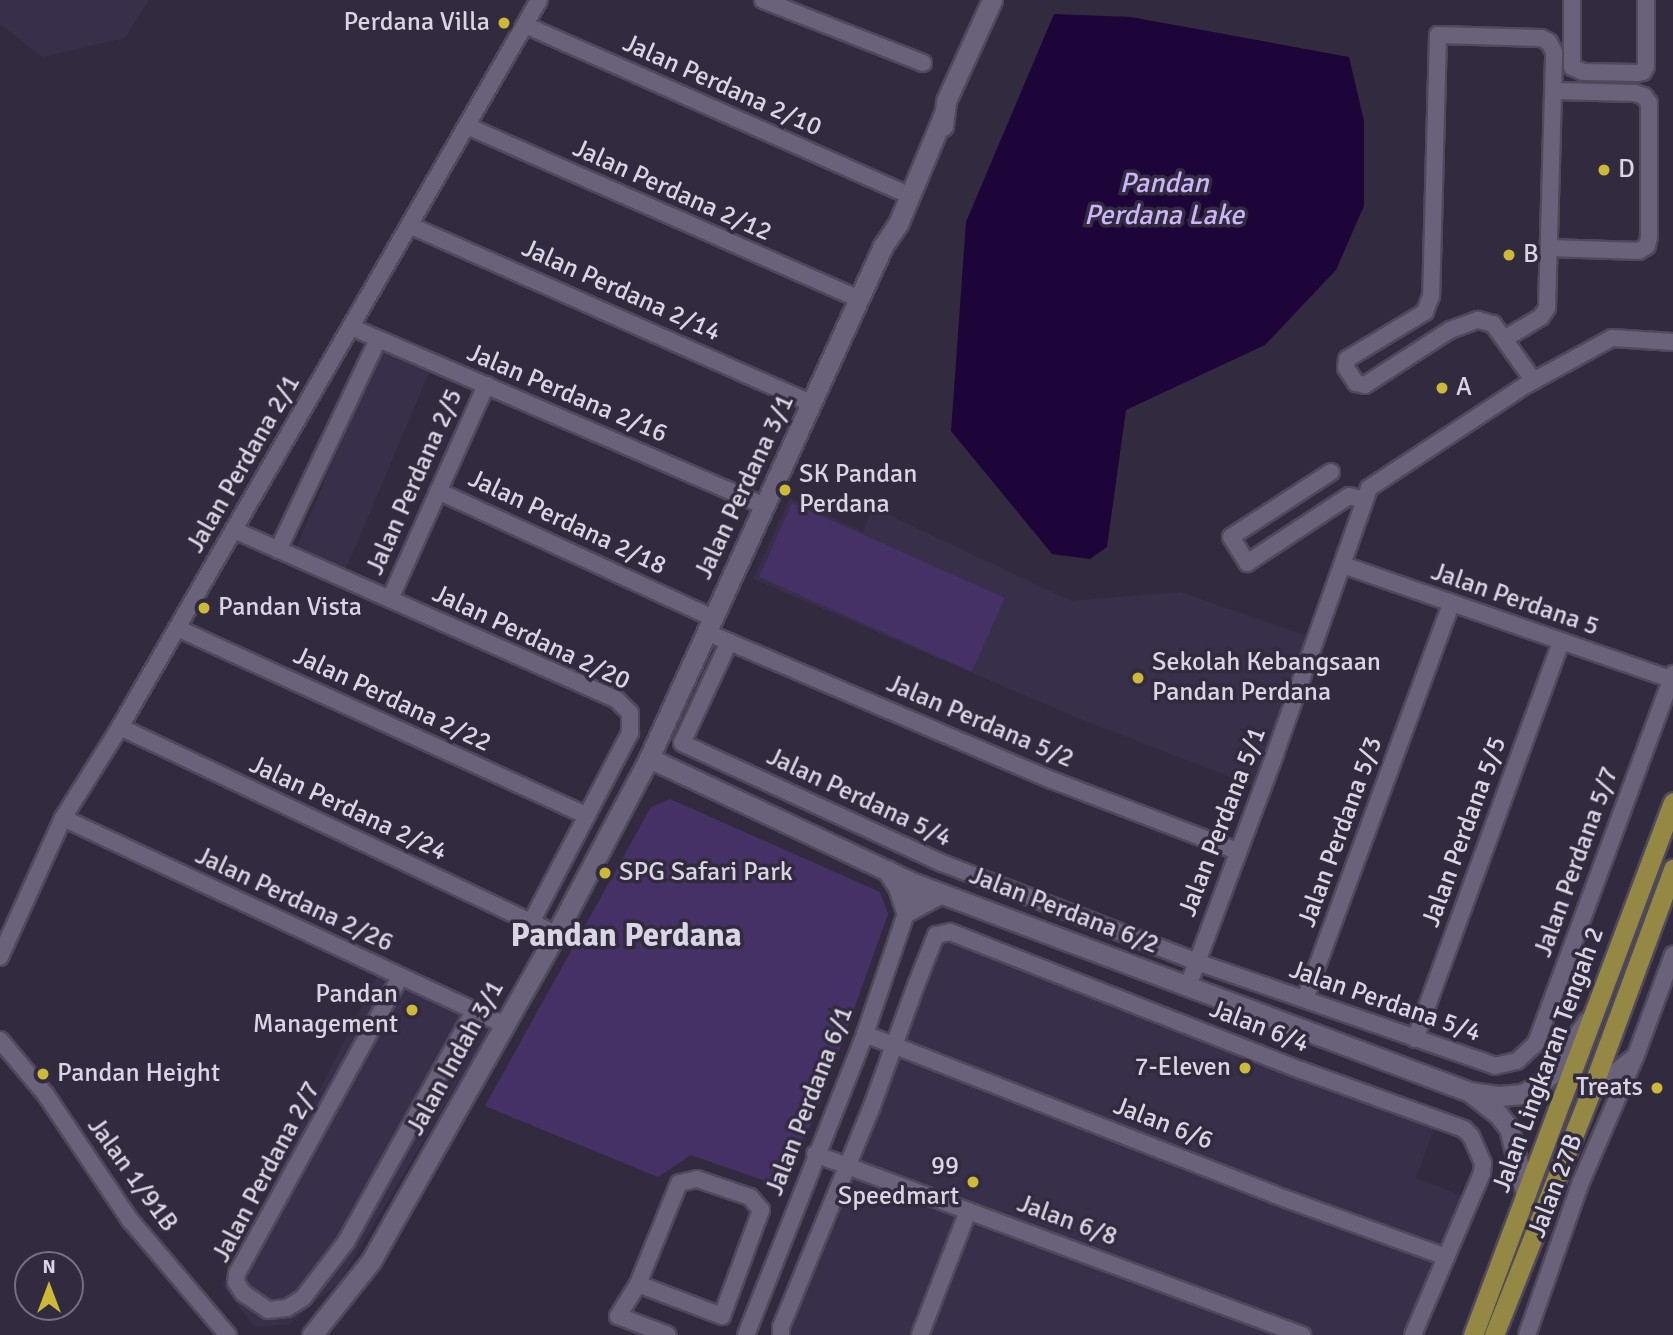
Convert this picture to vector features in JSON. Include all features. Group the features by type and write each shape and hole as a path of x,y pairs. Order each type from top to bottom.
{"highway":[{"name":"Jalan Lingkaran Tengah 2","path":"1473,1335 1673,802"},
{"name":"Jalan Lingkaran Tengah 2","path":"1494,1335 1591,1091 1673,869"}],"street":[{"name":"Jalan Perdana 2/1","path":"0,957 63,818 120,727 540,0"},
{"path":"764,0 923,63"},
{"name":"Jalan Perdana 3/1","path":"649,758 859,299 893,231 911,215 942,136 945,107 992,0"},
{"path":"1572,0 1571,62 1575,69 1583,72 1645,70 1646,0"},
{"name":"Jalan Perdana 2/10","path":"525,25 900,191"},
{"path":"1509,346 1541,317 1547,308 1554,52 1549,43 1541,38 1438,36 1436,191 1429,303 1425,312 1348,359 1346,368 1356,383 1365,384 1465,322 1487,320 1509,346 1512,361 1530,383"},
{"path":"1550,248 1639,251 1647,246 1649,237 1649,103 1644,96 1635,93 1555,91"},
{"name":"Jalan Perdana 3/1","path":"893,231 888,220 900,191 936,109 945,107"},
{"name":"Jalan Perdana 2/12","path":"467,126 656,212 859,299"},
{"name":"Jalan Perdana 2/14","path":"409,226 813,404"},
{"name":"Jalan Perdana 2/16","path":"351,327 764,506"},
{"name":"Jalan Perdana 5/1","path":"1188,986 1369,488 1530,383 1612,338 1673,342"},
{"path":"278,550 378,339"},
{"name":"Jalan Perdana 2/5","path":"390,599 486,385"},
{"path":"1331,472 1231,537 1247,563 1349,496 1365,500"},
{"name":"Jalan Perdana 2/18","path":"439,491 709,625"},
{"path":"1339,503 1346,511 1359,516"},
{"name":"Jalan Perdana 2/20","path":"234,530 616,699 630,713 630,733 531,922"},
{"name":"Jalan Perdana 5","path":"1343,565 1561,642 1672,677"},
{"name":"Jalan Perdana 5/3","path":"1305,999 1451,604"},
{"name":"Jalan Perdana 5/2","path":"709,625 729,642 1052,780 1237,850"},
{"name":"Jalan Perdana 2/22","path":"177,628 587,817"},
{"name":"Jalan Perdana 5/4","path":"729,642 682,743 942,863 1197,962 1494,1066 1517,1060"},
{"name":"Jalan Perdana 5/5","path":"1415,1039 1561,642"},
{"name":"Jalan Perdana 5/7","path":"1517,1060 1536,1043 1672,677"},
{"name":"Jalan Perdana 2/24","path":"120,727 555,934"},
{"name":"Jalan Perdana 6/2","path":"649,758 916,884 1470,1091 1500,1096 1522,1094 1538,1086 1550,1075 1595,1010"},
{"name":"Jalan Indah 3/1","path":"312,1335 371,1261 505,1025 649,758"},
{"name":"Jalan Perdana 2/26","path":"63,818 505,1025"},
{"path":"887,870 898,887 906,912 941,893"},
{"name":"Jalan Perdana 6/1","path":"746,1335 815,1154 865,1034 916,884"},
{"name":"Jalan 6/4","path":"892,1044 936,935 950,932 1301,1070 1464,1129 1471,1136 1483,1163 1482,1173 1413,1335"},
{"name":"Jalan 27B","path":"1527,1335 1581,1182 1636,1055 1673,955"},
{"name":"Jalan Perdana 2/7","path":"400,977 237,1273 236,1282 243,1293 268,1310 287,1308 303,1298 346,1242 474,1011"},
{"name":"Jalan 6/6","path":"865,1034 1275,1195 1446,1257"},
{"path":"781,1335 780,1327 847,1167 892,1044"},
{"name":"Jalan 1/91B","path":"2,1046 47,1096 130,1220 228,1335"},
{"path":"1591,1091 1636,1055"},
{"name":"Jalan Perdana 6/2","path":"1470,1091 1498,1114 1509,1128 1526,1195"},
{"name":"Jalan 6/8","path":"815,1154 1302,1335"},
{"path":"638,1284 722,1316 761,1210 750,1197 697,1178 679,1183 638,1284 618,1316 668,1335"},
{"path":"920,1335 968,1211"}],"shaded area":[{"path":"0,0 149,0 125,38 42,57 0,24"},
{"path":"381,348 431,369 344,573 295,551"},
{"name":"Sekolah Kebangsaan Pandan Perdana","path":"790,498 863,532 872,507 1071,601 1181,592 1307,636 1254,786 1080,719 753,579"},
{"path":"792,503 1005,598 972,672 759,577"},
{"path":"670,799 880,892 888,914 822,1099 783,1187 691,1155 658,1177 485,1106 651,807"},
{"path":"949,937 1436,1123 1416,1178 1465,1197 1410,1335 786,1335 940,939"},
{"path":"378,974 491,1028 340,1281 290,1324 255,1327 222,1285"}],"water":[{"name":"Pandan Perdana Lake","path":"1054,14 1131,17 1349,57 1364,121 1364,206 1336,270 1265,345 1126,410 1107,547 1090,559 1052,554 951,431 966,222"}],"place":[{"name":"Perdana Villa","path":"504,23"},
{"name":"D","path":"1604,170"},
{"name":"B","path":"1509,255"},
{"name":"A","path":"1442,388"},
{"name":"SK Pandan Perdana","path":"785,490"},
{"name":"Pandan Vista","path":"204,608"},
{"name":"Sekolah Kebangsaan Pandan Perdana","path":"1138,678"},
{"name":"SPG Safari Park","path":"605,873"},
{"name":"Pandan Management","path":"412,1010"},
{"name":"7-Eleven","path":"1245,1068"},
{"name":"Pandan Height","path":"43,1074"},
{"name":"Treats","path":"1657,1088"},
{"name":"99 Speedmart","path":"973,1182"}],"district":[{"name":"Pandan Perdana","path":"626,936"}]}
